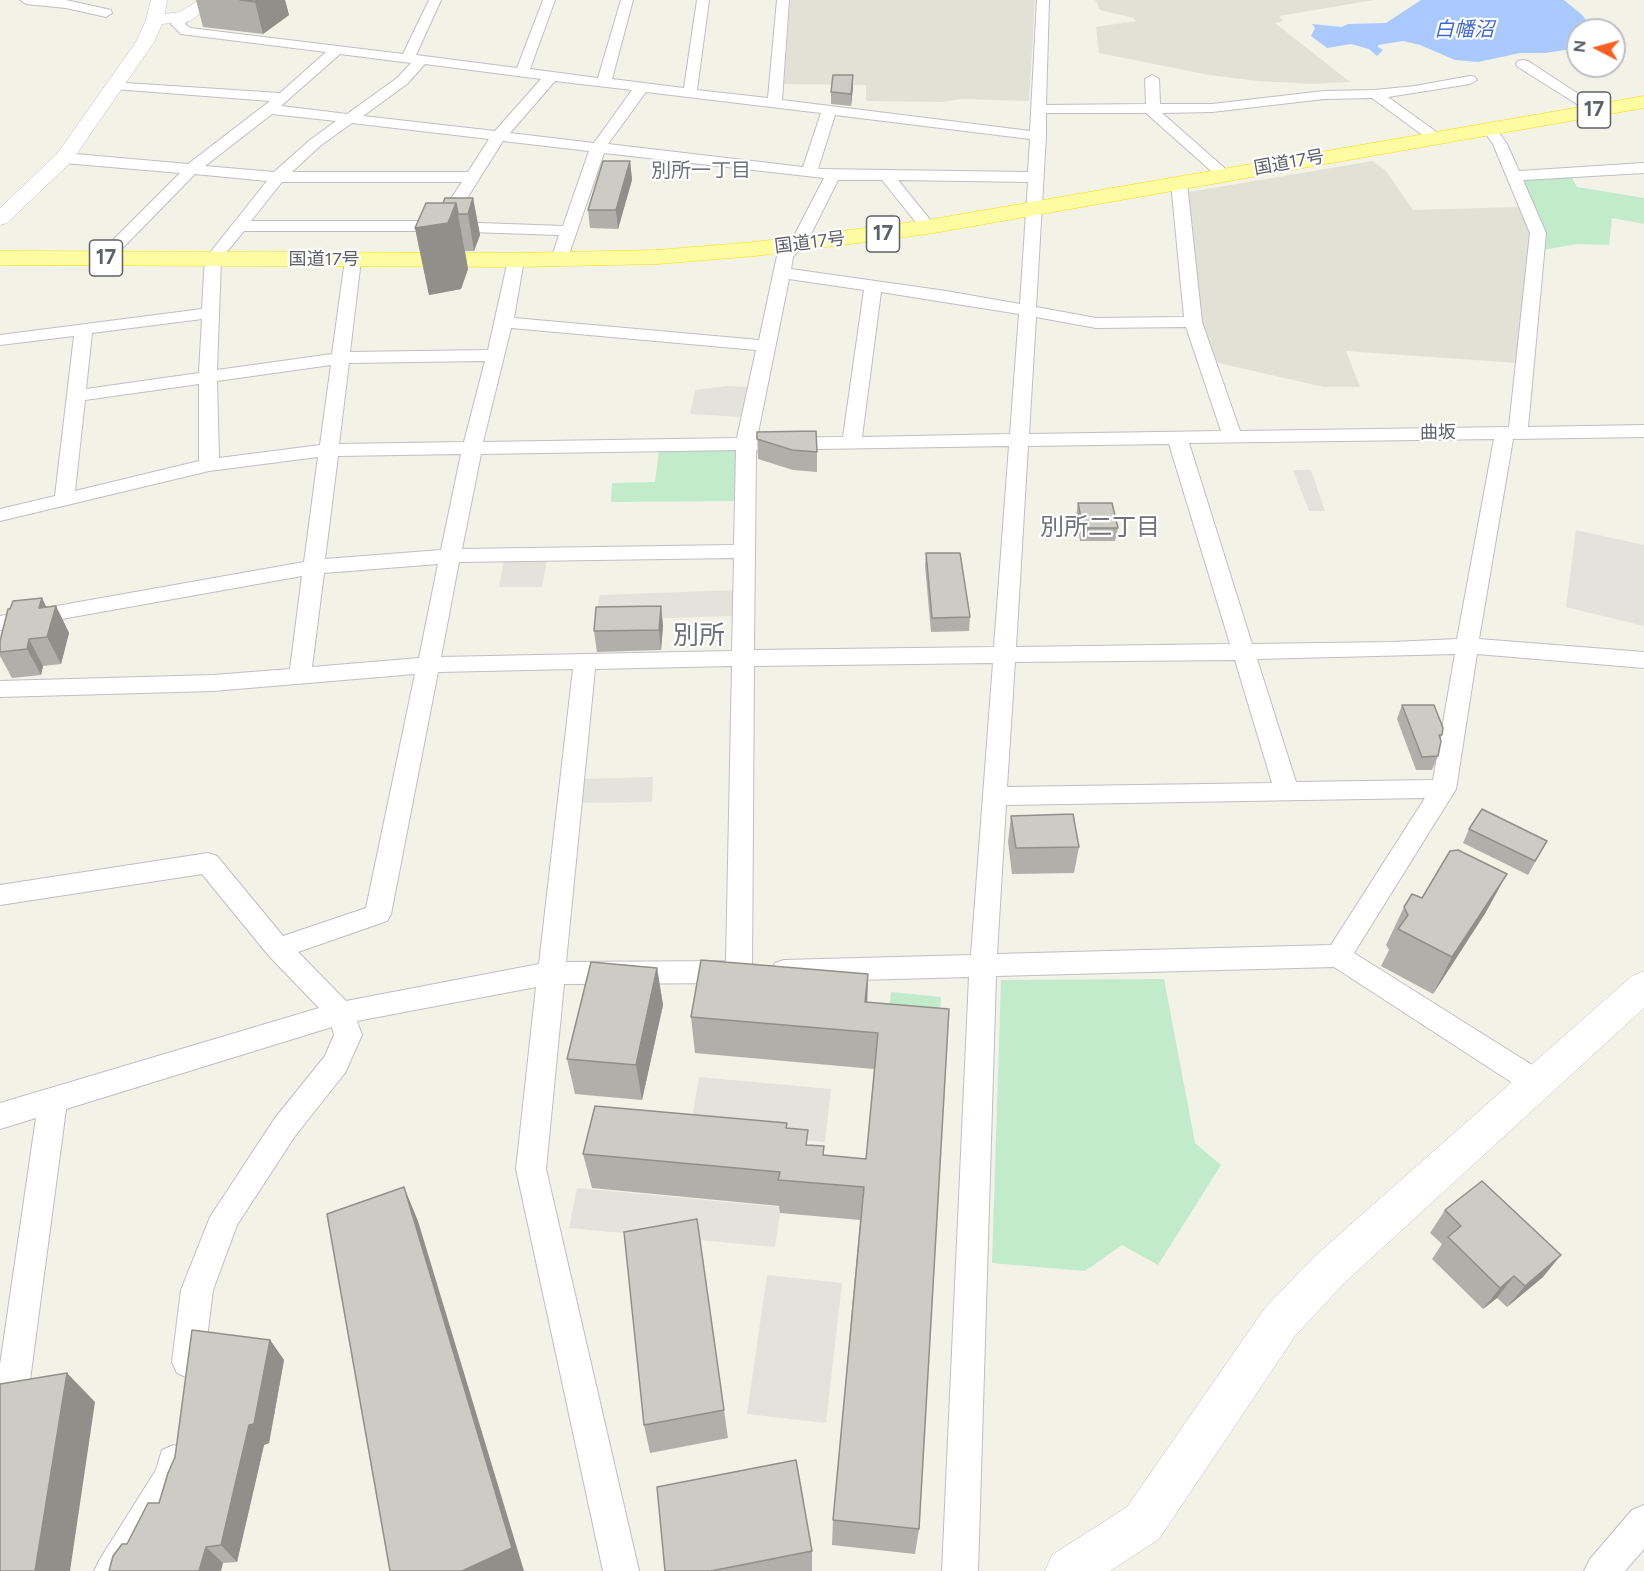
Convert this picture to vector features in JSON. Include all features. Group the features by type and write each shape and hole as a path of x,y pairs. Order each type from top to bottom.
{"highway":[{"name":"国道17号","path":"0,258 559,260 657,257 794,245 928,227 1644,102"}],"street":[{"path":"26,0 66,4 106,13"},
{"path":"0,218 126,46 139,19 142,0"},
{"path":"0,218 64,158 145,42 155,21 159,0"},
{"path":"210,0 184,17 178,24 186,31 1039,136"},
{"path":"209,465 208,377 213,259 278,177 315,143 402,81 415,58 435,0"},
{"path":"522,72 549,0"},
{"path":"603,82 627,0"},
{"path":"690,93 703,0"},
{"path":"776,103 783,0"},
{"path":"960,1571 983,966 1035,208 1043,0"},
{"path":"155,21 184,17"},
{"path":"104,258 193,168 284,98 336,50"},
{"path":"1523,64 1596,110"},
{"path":"441,226 470,177 499,136 551,76"},
{"path":"1152,79 1152,110 1224,175"},
{"path":"1038,109 1212,108 1324,95 1375,94 1470,80"},
{"path":"115,85 284,98"},
{"path":"559,260 598,147 642,87"},
{"path":"1375,94 1437,139"},
{"path":"268,109 832,175 1035,177"},
{"path":"809,172 829,111"},
{"path":"1338,956 1444,789 1467,646 1511,432 1538,233 1500,144 1490,130"},
{"path":"64,158 278,177 470,177"},
{"path":"1513,176 1644,168"},
{"path":"739,972 745,658 746,443 785,256 802,236 832,175"},
{"path":"887,176 928,227"},
{"path":"1179,183 1193,322 1232,435"},
{"path":"238,226 441,226 568,231"},
{"path":"300,676 316,567 353,260"},
{"path":"278,948 378,914 472,448 504,322 516,260"},
{"path":"782,273 873,285 1096,323 1193,322"},
{"path":"852,442 873,285"},
{"path":"0,340 210,313"},
{"path":"504,322 767,346"},
{"path":"64,500 84,329"},
{"path":"76,396 342,358 496,355"},
{"name":"曲坂","path":"0,515 209,465 330,450 1020,438 1644,431"},
{"path":"1177,437 1287,793"},
{"path":"0,623 316,567 450,556 746,550"},
{"path":"1,683 213,683 428,665 745,658 1393,650 1467,646 1644,660"},
{"path":"585,663 531,1168 621,1571"},
{"path":"994,796 1444,789"},
{"path":"0,895 208,863 278,948 341,1013 348,1035 335,1064 285,1127 225,1217 197,1290 184,1392"},
{"path":"0,1116 341,1013 552,973 739,972 1338,956 1538,1084"},
{"path":"1068,1571 1143,1522 1280,1322 1329,1270 1538,1084 1644,986"},
{"path":"0,1397 12,1395 52,1101"},
{"path":"112,1571 173,1475 177,1439"},
{"path":"1602,1571 1644,1522"}],"shaded area":[{"path":"790,0 1035,0 1029,101 961,99 942,102 866,101 866,85 784,84"},
{"path":"1094,0 1374,0 1279,16 1283,21 1275,23 1350,82 1312,84 1209,75 1099,53 1096,27 1136,21 1133,18 1100,10"},
{"path":"1373,161 1386,171 1413,210 1518,207 1531,231 1517,363 1346,351 1360,387 1324,387 1214,362 1200,322 1189,192"},
{"path":"728,386 749,387 742,417 690,414 695,390"},
{"path":"1293,470 1311,470 1325,511 1309,511"},
{"path":"1576,530 1644,545 1644,626 1566,607"},
{"path":"504,560 547,560 542,587 499,587"},
{"path":"736,590 736,616 595,620 600,595"},
{"path":"653,777 652,802 577,803 580,779"},
{"path":"699,1077 831,1089 825,1142 690,1130"},
{"path":"577,1188 781,1207 775,1247 569,1228"},
{"path":"767,1275 842,1283 826,1423 747,1414"}],"green space":[{"path":"1571,176 1577,187 1644,198 1644,224 1612,218 1609,245 1577,244 1543,250 1521,178"},
{"path":"737,449 734,501 611,502 612,483 655,482 659,451"},
{"path":"1164,979 1195,1143 1221,1165 1158,1265 1122,1245 1085,1271 992,1263 1001,980"},
{"path":"891,992 941,997 939,1025 888,1020"}],"water":[{"name":"白幡沼","path":"1421,0 1564,0 1584,18 1566,18 1566,50 1520,53 1478,62 1455,60 1420,45 1403,41 1378,45 1383,50 1377,56 1369,49 1351,44 1327,48 1311,36 1315,28 1312,24 1342,27 1348,24 1386,23"}],"building":[{"path":"833,75 853,75 851,94 831,92"},
{"path":"603,161 630,161 616,210 588,210"},
{"path":"445,198 473,198 468,214 458,214 456,203 443,203"},
{"path":"426,203 456,203 448,223 415,228"},
{"path":"816,431 817,452 792,450 757,439 757,432"},
{"path":"1078,503 1112,503 1118,528 1083,528"},
{"path":"926,553 960,553 970,617 932,618"},
{"path":"42,598 39,608 56,606 47,637 29,639 27,649 0,652 0,641 8,609 13,601"},
{"path":"661,606 659,630 594,631 596,607"},
{"path":"1402,705 1434,705 1443,728 1442,735 1439,735 1441,741 1438,756 1422,757"},
{"path":"1482,809 1547,841 1535,861 1469,829"},
{"path":"1073,814 1079,847 1016,848 1011,816"},
{"path":"1458,850 1507,874 1452,957 1398,929 1408,915 1404,907 1412,894 1422,898 1450,851"},
{"path":"701,960 868,974 865,1002 949,1009 919,1529 833,1520 864,1187 778,1180 780,1172 583,1154 595,1106 787,1123 786,1128 808,1130 806,1145 824,1146 823,1155 866,1159 878,1033 691,1017"},
{"path":"591,962 657,968 636,1065 567,1059"},
{"path":"1482,1181 1561,1255 1525,1286 1514,1276 1500,1288 1448,1237 1461,1226 1445,1210"},
{"path":"404,1187 512,1548 462,1571 390,1571 327,1214"},
{"path":"697,1219 724,1410 644,1425 624,1232"},
{"path":"192,1330 270,1340 254,1424 249,1425 221,1545 206,1547 199,1571 109,1571 113,1556 122,1544 127,1544 148,1503 159,1503 175,1457"},
{"path":"67,1373 35,1571 0,1571 0,1384"},
{"path":"796,1460 812,1551 711,1571 665,1571 657,1487"}],"district":[{"name":"別所一丁目","path":"701,171"},
{"name":"別所二丁目","path":"1100,528"},
{"name":"別所","path":"699,636"}]}
